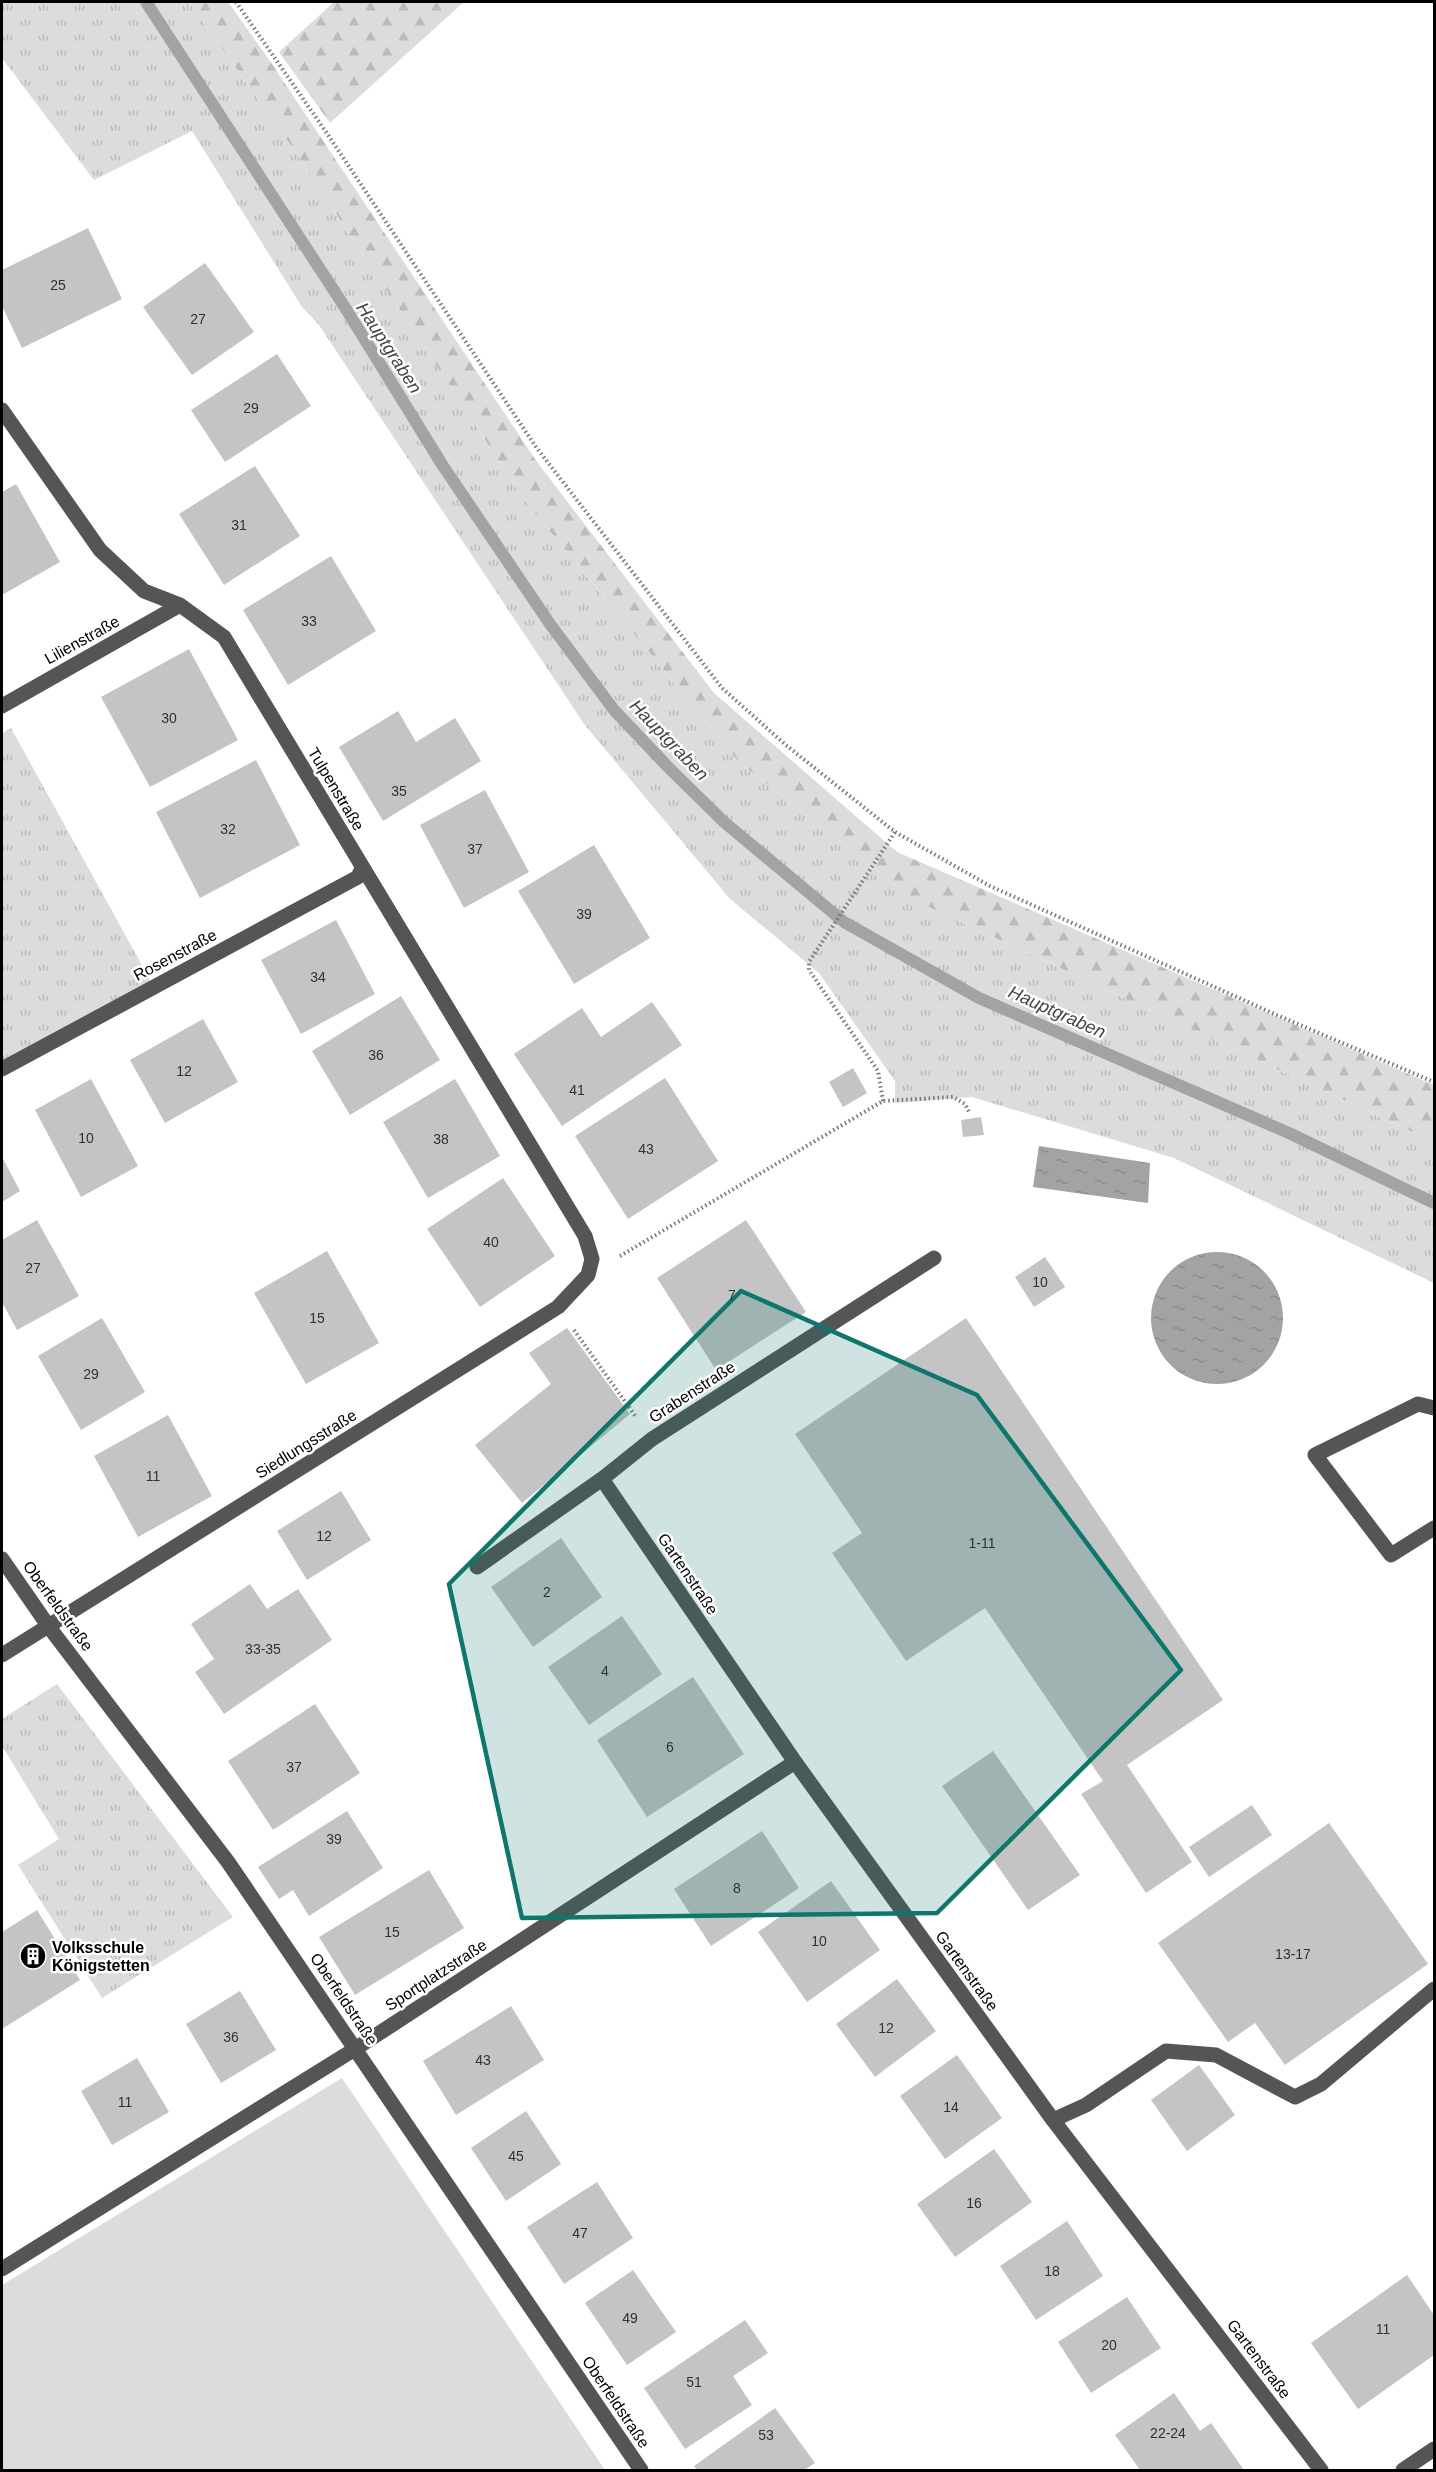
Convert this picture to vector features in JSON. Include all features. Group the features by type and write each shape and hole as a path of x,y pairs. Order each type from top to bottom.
{"street":[{"name":"Tulpenstraße","path":"2,410 100,550 144,591 180,605 224,637 585,1236 592,1258 588,1275"},
{"name":"Lilienstraße","path":"2,706 180,605"},
{"name":"Rosenstraße","path":"2,1070 358,877 362,868"},
{"name":"Grabenstraße","path":"477,1567 602,1479 652,1439 934,1258"},
{"name":"Siedlungsstraße","path":"2,1655 558,1307 588,1275"},
{"path":"1434,1408 1418,1404 1315,1455 1391,1555 1434,1528"},
{"name":"Gartenstraße","path":"602,1479 795,1762 1053,2120 1321,2470"},
{"name":"Oberfeldstraße","path":"2,1559 48,1627 228,1862 641,2470"},
{"name":"Sportplatzstraße","path":"2,2269 355,2049 795,1762"},
{"path":"1053,2120 1086,2105 1166,2051 1216,2055 1295,2097 1321,2084 1434,1989"},
{"path":"1403,2470 1434,2449"}],"path":[{"path":"236,2 333,142 536,447 722,688 787,746 895,832 990,886 1279,1016 1434,1082"},
{"path":"883,1101 878,1071 809,970 809,962 895,832"},
{"path":"588,1275 883,1101 953,1096 965,1104 970,1114"},
{"path":"558,1307 652,1439"}],"highlighted area":[{"path":"741,1291 977,1395 1181,1670 937,1913 522,1918 449,1584"}],"green space":[{"path":"2,2 189,2 297,154 526,502 738,761 916,901 1434,1142 1434,1283 1174,1158 972,1097 895,1103 895,1081 819,973 730,899 584,724 319,325 302,307 192,131 94,180 2,58"},
{"path":"189,2 228,2 270,61 537,462 714,693 897,852 1434,1085 1434,1142 916,901 738,761 526,502 297,154"},
{"path":"334,2 464,2 330,123 279,52"},
{"path":"11,728 154,987 2,1070 2,733"},
{"path":"57,1684 233,1917 102,1998 18,1865 59,1839 2,1746 2,1719"},
{"path":"342,2078 605,2470 2,2470 2,2285"}],"water":[{"path":"1039,1146 1150,1163 1148,1203 1033,1187"},
{"path":"1217,1252 1242,1257 1264,1271 1278,1293 1283,1318 1278,1343 1264,1365 1242,1379 1217,1384 1192,1379 1170,1365 1156,1343 1151,1318 1156,1293 1170,1271 1192,1257"}],"building":[{"path":"88,228 122,299 22,348 2,306 2,270"},
{"path":"205,263 254,332 192,375 143,307"},
{"path":"277,354 311,406 225,462 191,410"},
{"path":"255,466 300,536 224,585 179,514"},
{"path":"16,484 60,562 2,595 2,492"},
{"path":"331,556 376,631 288,685 243,610"},
{"path":"189,649 238,740 150,787 101,697"},
{"path":"398,711 416,742 455,718 481,761 383,821 339,747"},
{"path":"256,760 300,845 200,898 156,812"},
{"path":"485,790 529,872 464,908 420,825"},
{"path":"594,845 650,938 574,984 518,891"},
{"path":"336,920 375,994 301,1034 261,960"},
{"path":"401,996 440,1060 350,1115 312,1051"},
{"path":"652,1002 682,1045 562,1126 514,1054 582,1008 601,1037"},
{"path":"203,1019 238,1082 165,1123 130,1060"},
{"path":"853,1068 867,1093 843,1107 829,1082"},
{"path":"665,1078 718,1161 628,1219 575,1136"},
{"path":"91,1079 138,1166 81,1197 35,1110"},
{"path":"455,1079 500,1156 428,1198 383,1122"},
{"path":"981,1117 984,1135 963,1137 961,1120"},
{"path":"2,1157 20,1191 2,1202"},
{"path":"503,1178 555,1256 480,1307 427,1229"},
{"path":"37,1220 79,1296 17,1330 2,1302 2,1240"},
{"path":"746,1220 806,1312 716,1370 657,1278"},
{"path":"327,1251 379,1343 306,1384 254,1293"},
{"path":"1045,1257 1065,1287 1034,1307 1015,1277"},
{"path":"102,1318 145,1392 81,1430 38,1356"},
{"path":"966,1318 1223,1700 1127,1765 1192,1862 1146,1893 1081,1794 1103,1781 985,1608 906,1661 832,1553 862,1533 795,1434"},
{"path":"567,1328 630,1414 522,1503 475,1445 551,1384 529,1353"},
{"path":"168,1415 212,1496 138,1537 94,1456"},
{"path":"341,1491 371,1540 307,1580 277,1531"},
{"path":"561,1538 602,1597 533,1647 491,1587"},
{"path":"250,1584 267,1609 298,1589 332,1640 224,1714 195,1672 214,1659 191,1624"},
{"path":"622,1616 662,1674 589,1725 548,1667"},
{"path":"693,1677 744,1754 647,1817 597,1740"},
{"path":"315,1704 360,1773 273,1830 228,1761"},
{"path":"993,1751 1080,1875 1028,1910 942,1786"},
{"path":"1252,1805 1272,1835 1209,1877 1189,1847"},
{"path":"347,1811 383,1868 309,1916 293,1890 279,1899 258,1867"},
{"path":"1329,1823 1428,1964 1285,2065 1255,2023 1228,2042 1158,1943"},
{"path":"762,1831 799,1888 711,1946 674,1889"},
{"path":"429,1870 464,1928 355,1995 319,1937"},
{"path":"831,1881 880,1950 807,2002 758,1932"},
{"name":"Volksschule Königstetten","path":"37,1910 80,1980 2,2029 2,1932"},
{"path":"897,1979 936,2031 875,2077 836,2024"},
{"path":"240,1991 276,2050 221,2083 186,2024"},
{"path":"511,2006 544,2060 456,2115 423,2061"},
{"path":"957,2055 1002,2118 945,2159 900,2096"},
{"path":"137,2058 169,2112 112,2145 81,2091"},
{"path":"1199,2065 1235,2115 1187,2151 1151,2100"},
{"path":"526,2111 561,2164 506,2201 471,2148"},
{"path":"994,2149 1032,2202 955,2257 917,2204"},
{"path":"597,2182 633,2238 564,2284 527,2227"},
{"path":"1067,2221 1103,2276 1036,2320 1000,2266"},
{"path":"633,2270 676,2332 627,2365 585,2303"},
{"path":"1407,2275 1434,2315 1434,2355 1358,2409 1311,2343"},
{"path":"1127,2297 1161,2348 1091,2393 1058,2342"},
{"path":"745,2320 768,2353 733,2376 752,2405 685,2449 644,2388"},
{"path":"1174,2393 1200,2431 1211,2423 1244,2470 1140,2470 1115,2435"},
{"path":"775,2408 815,2463 804,2470 697,2470 694,2466"}],"waterway":[{"name":"Hauptgraben","path":"146,2 346,309 443,466 550,624 614,710 724,822 844,922 979,998 1289,1133 1434,1203"}],"place":[{"name":"Volksschule Königstetten","path":"33,1956"}]}
